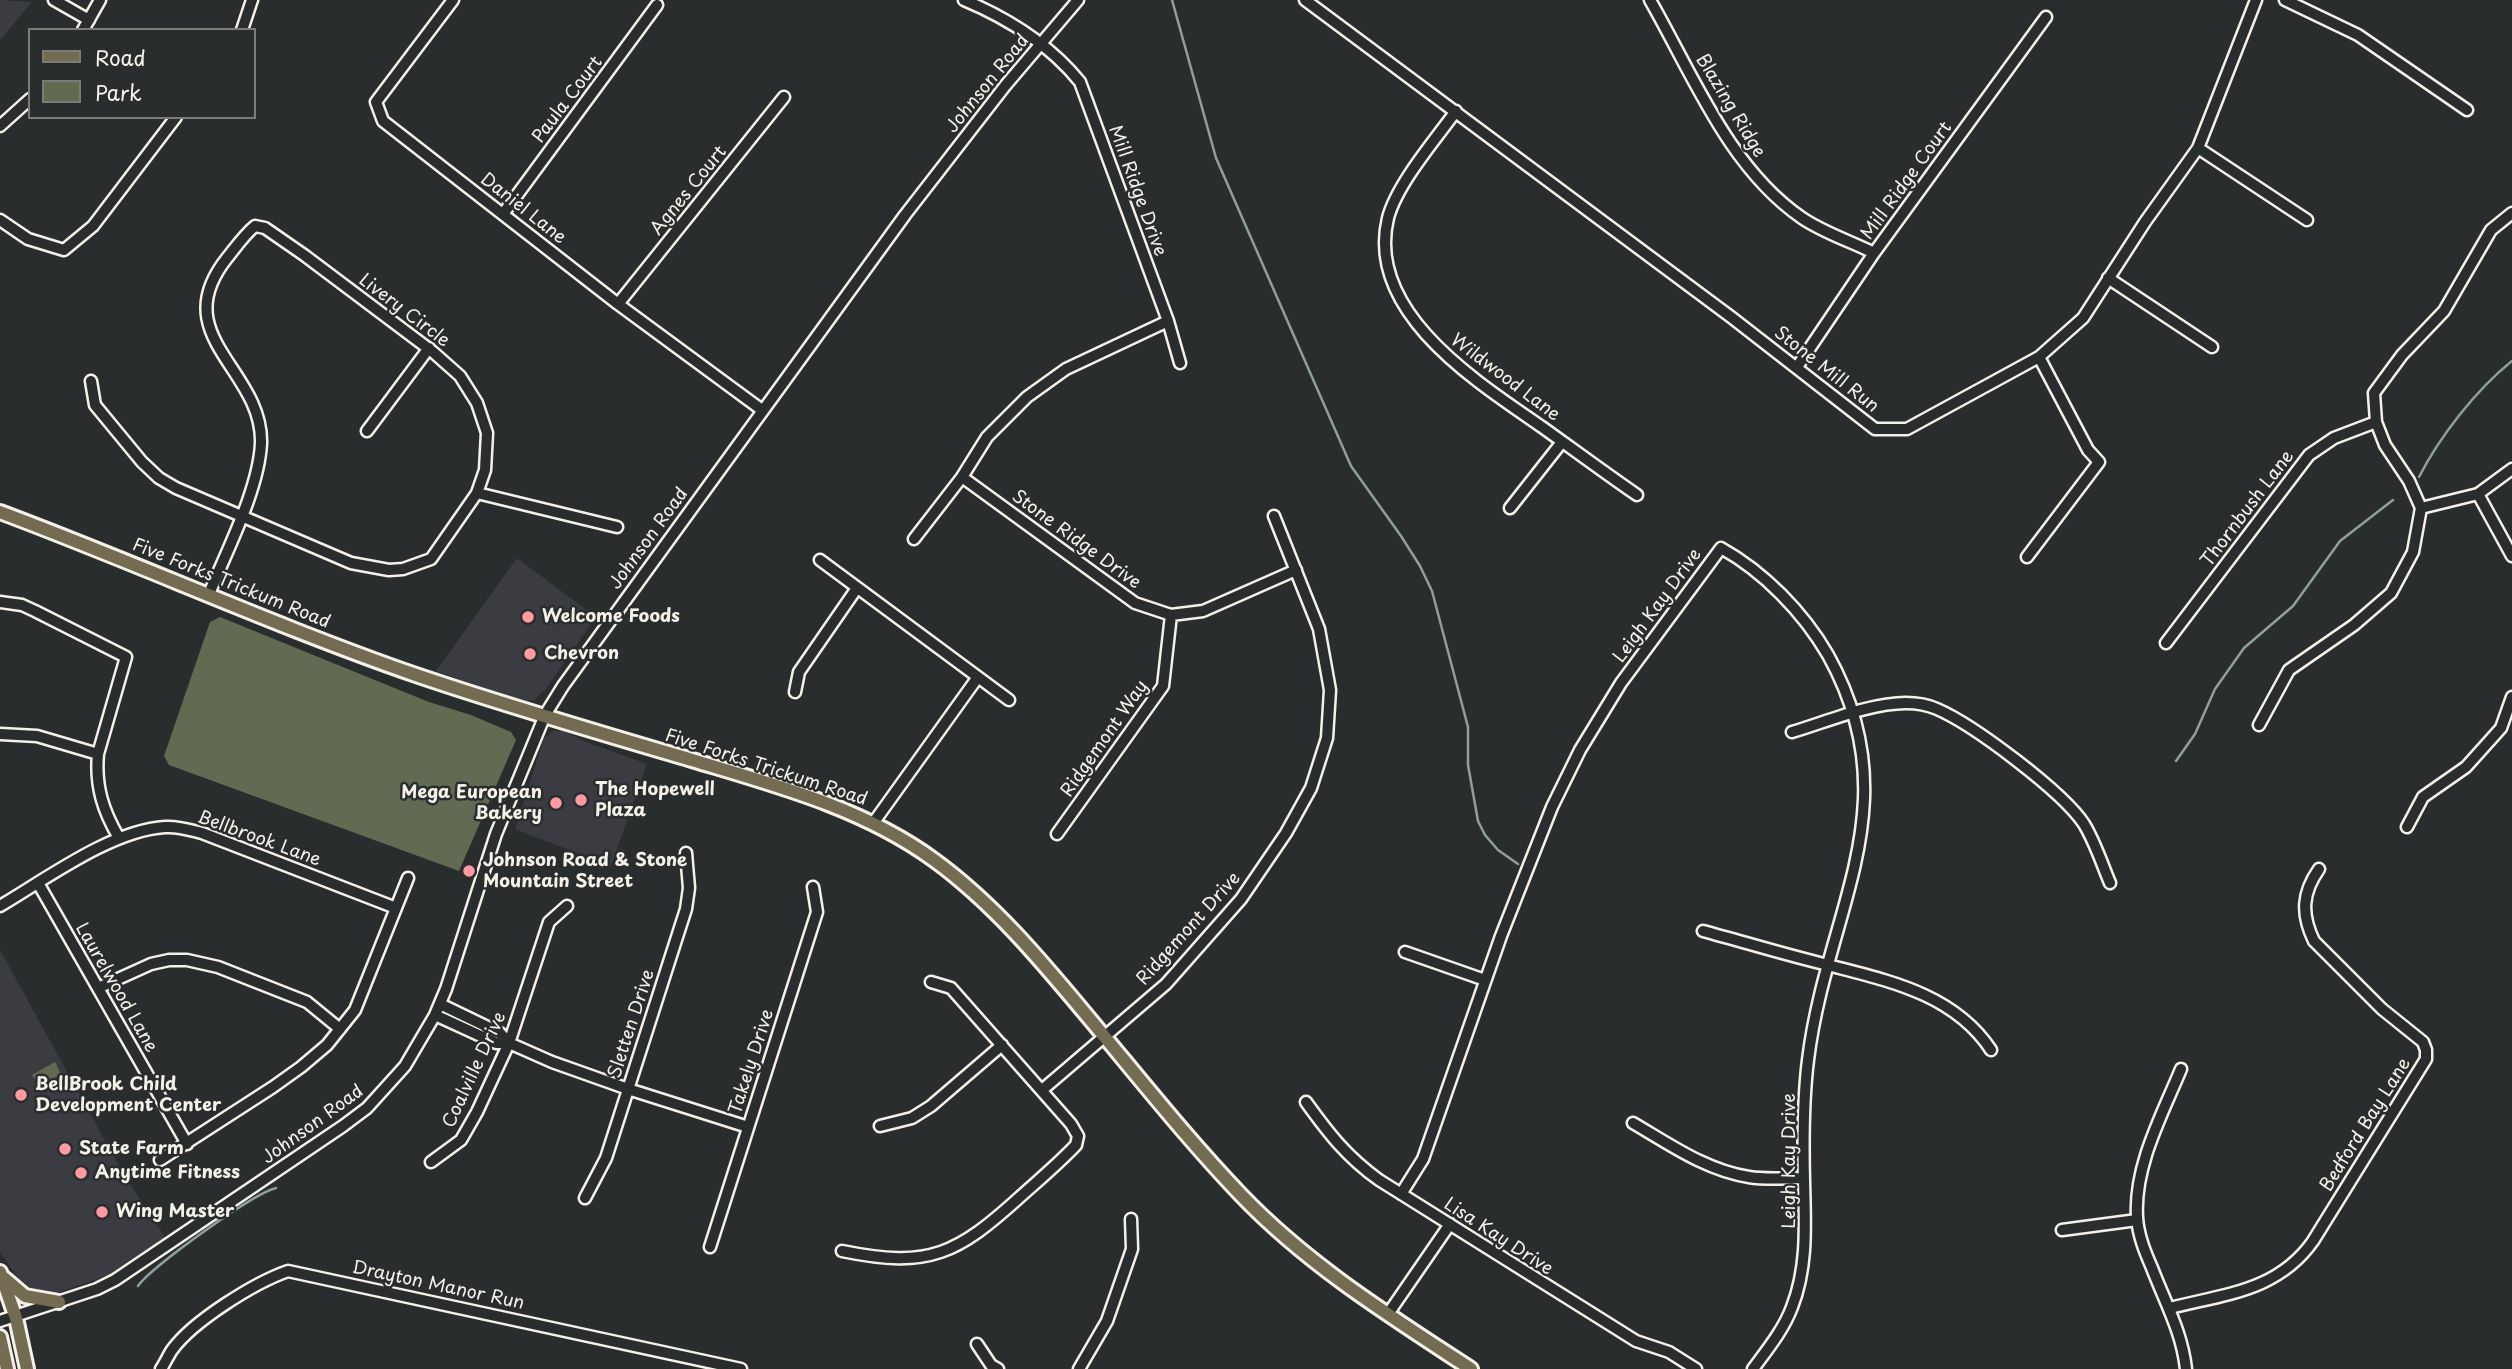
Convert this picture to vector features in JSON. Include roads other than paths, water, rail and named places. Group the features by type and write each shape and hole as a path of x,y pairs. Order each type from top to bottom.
{"main road":[{"name":"Five Forks Trickum Road","path":"0,512 416,675 801,794 874,822 931,858 962,882 1053,973 1239,1193 1272,1225 1340,1282 1471,1369"},
{"path":"1,1273 25,1296 59,1302"},
{"path":"1,1273 16,1318 27,1369"},
{"path":"0,1337 7,1369"}],"street":[{"path":"54,0 86,25 100,0"},
{"path":"243,28 252,0"},
{"name":"Daniel Lane","path":"453,0 376,102 383,121 618,304 762,411"},
{"path":"964,0 1001,16 1040,45"},
{"name":"Johnson Road","path":"0,1321 16,1318 115,1280 343,1126 367,1108 392,1082 405,1066 440,1004 496,834 545,715 563,686 905,215 1005,86 1077,0"},
{"name":"Stone Mill Run","path":"1306,0 1797,367 1875,429 1908,429 2039,357 2083,318 2144,222 2198,148 2256,0"},
{"name":"Blazing Ridge","path":"1650,0 1721,127 1740,158 1760,183 1803,219 1874,253"},
{"path":"2286,0 2358,36 2467,110"},
{"name":"Paula Court","path":"503,214 657,5"},
{"name":"Mill Ridge Court","path":"1797,367 1874,253 2046,17"},
{"name":"Mill Ridge Drive","path":"1040,45 1067,66 1080,82 1168,321 1180,363"},
{"name":"Agnes Court","path":"618,304 784,97"},
{"path":"0,126 28,101"},
{"name":"Wildwood Lane","path":"1456,111 1396,197 1388,219 1385,242 1389,270 1401,298 1432,342 1463,370 1637,495"},
{"path":"0,220 28,239 64,250 93,226 174,119"},
{"path":"2198,148 2307,220"},
{"path":"2259,725 2289,670 2354,625 2391,593 2413,552 2421,508 2409,481 2385,445 2376,422 2374,393 2402,355 2444,311 2470,262 2491,230 2512,213"},
{"name":"Livery Circle","path":"91,381 95,405 142,463 159,478 176,488 241,515 351,563 389,570 403,569 431,559 477,493 485,470 487,433 482,414 460,376 429,348 265,228 256,226 247,232 216,271 208,297 207,323 222,355 241,380 254,406 261,441 256,478 241,515 209,594"},
{"path":"2108,278 2212,347"},
{"path":"914,540 961,477 987,436 1027,397 1066,369 1168,321"},
{"path":"367,431 429,348"},
{"path":"2027,557 2099,462 2088,450 2039,357"},
{"name":"Thornbush Lane","path":"2166,643 2309,455 2334,438 2376,422"},
{"path":"1510,508 1562,442"},
{"path":"2421,508 2478,494 2512,470"},
{"name":"Stone Ridge Drive","path":"961,477 1135,603 1171,615 1203,611 1296,570"},
{"path":"477,493 617,527"},
{"path":"2478,494 2512,555"},
{"name":"Ridgemont Drive","path":"1042,1090 1166,985 1241,899 1286,833 1311,789 1327,738 1330,690 1319,629 1274,516"},
{"name":"Leigh Kay Drive","path":"1401,1194 1423,1158 1485,980 1552,807 1580,750 1621,683 1721,548 1737,557 1773,587 1807,623 1834,667 1853,714 1864,772 1863,828 1812,1030 1807,1061 1804,1118 1806,1235 1800,1284 1787,1320 1753,1369"},
{"path":"820,560 1009,700"},
{"path":"794,692 799,672 857,588"},
{"path":"0,602 22,605 126,657 98,754 97,771 101,803 119,838"},
{"name":"Ridgemont Way","path":"1057,834 1163,686 1171,615"},
{"path":"874,822 978,677"},
{"path":"2406,827 2423,797 2466,767 2501,728 2512,697"},
{"path":"1792,732 1853,714 1905,703 1935,708 1963,723 2062,799 2084,824 2110,883"},
{"path":"0,734 37,736 98,754"},
{"name":"Bellbrook Lane","path":"0,906 119,838 169,826 202,833 396,908"},
{"name":"Sletten Drive","path":"585,1198 606,1158 687,902 689,888 686,853"},
{"name":"Bedford Bay Lane","path":"2170,1308 2259,1285 2294,1264 2320,1229 2426,1059 2423,1042 2382,1009 2314,941 2309,931 2305,896 2308,884 2319,869"},
{"path":"160,1160 301,1067 327,1045 355,1010 408,878"},
{"name":"Laurelwood Lane","path":"38,883 187,1144"},
{"name":"Takely Drive","path":"710,1247 817,912 813,887"},
{"name":"Coalville Drive","path":"431,1162 461,1140 509,1043 549,922 567,906"},
{"path":"1703,931 1909,987 1942,1003 1974,1028 1991,1050"},
{"path":"1405,952 1485,980"},
{"path":"98,988 150,964 187,960 218,967 307,1002 340,1029"},
{"path":"842,1251 892,1258 925,1257 955,1247 986,1227 1076,1145 1078,1136 1071,1124 951,988 930,982"},
{"path":"440,1004 500,1033 509,1043"},
{"path":"435,1015 496,1043 509,1043 561,1066 748,1127"},
{"path":"880,1126 912,1118 931,1106 1002,1045"},
{"path":"2181,1069 2141,1171 2137,1220 2143,1246 2184,1347 2186,1369"},
{"name":"Lisa Kay Drive","path":"1306,1102 1346,1154 1379,1180 1636,1341 1670,1352 1696,1369"},
{"path":"1633,1124 1704,1163 1727,1172 1750,1178 1804,1178"},
{"path":"1079,1369 1107,1321 1132,1249 1131,1219"},
{"path":"2062,1230 2137,1220"},
{"path":"1388,1314 1450,1224"},
{"name":"Drayton Manor Run","path":"161,1369 173,1349 196,1326 260,1282 288,1271 741,1369"},
{"path":"977,1344 991,1365 998,1369"}],"waterway":[{"path":"1172,0 1216,158 1351,466 1401,536 1432,591 1468,727 1468,765 1478,821 1485,835 1498,850 1518,864"},
{"path":"2419,477 2460,414 2512,361"},
{"path":"2176,761 2195,734 2215,689 2244,648 2293,606 2340,541 2393,500"},
{"path":"138,1286 162,1263 204,1232 247,1203 276,1188"}],"place":[{"name":"Welcome Foods","path":"528,617"},
{"name":"Chevron","path":"530,654"},
{"name":"The Hopewell Plaza","path":"581,800"},
{"name":"Mega European Bakery","path":"556,803"},
{"name":"Johnson Road & Stone Mountain Street","path":"469,871"},
{"name":"BellBrook Child Development Center","path":"21,1095"},
{"name":"State Farm","path":"65,1149"},
{"name":"Anytime Fitness","path":"81,1173"},
{"name":"Wing Master","path":"102,1212"}]}
